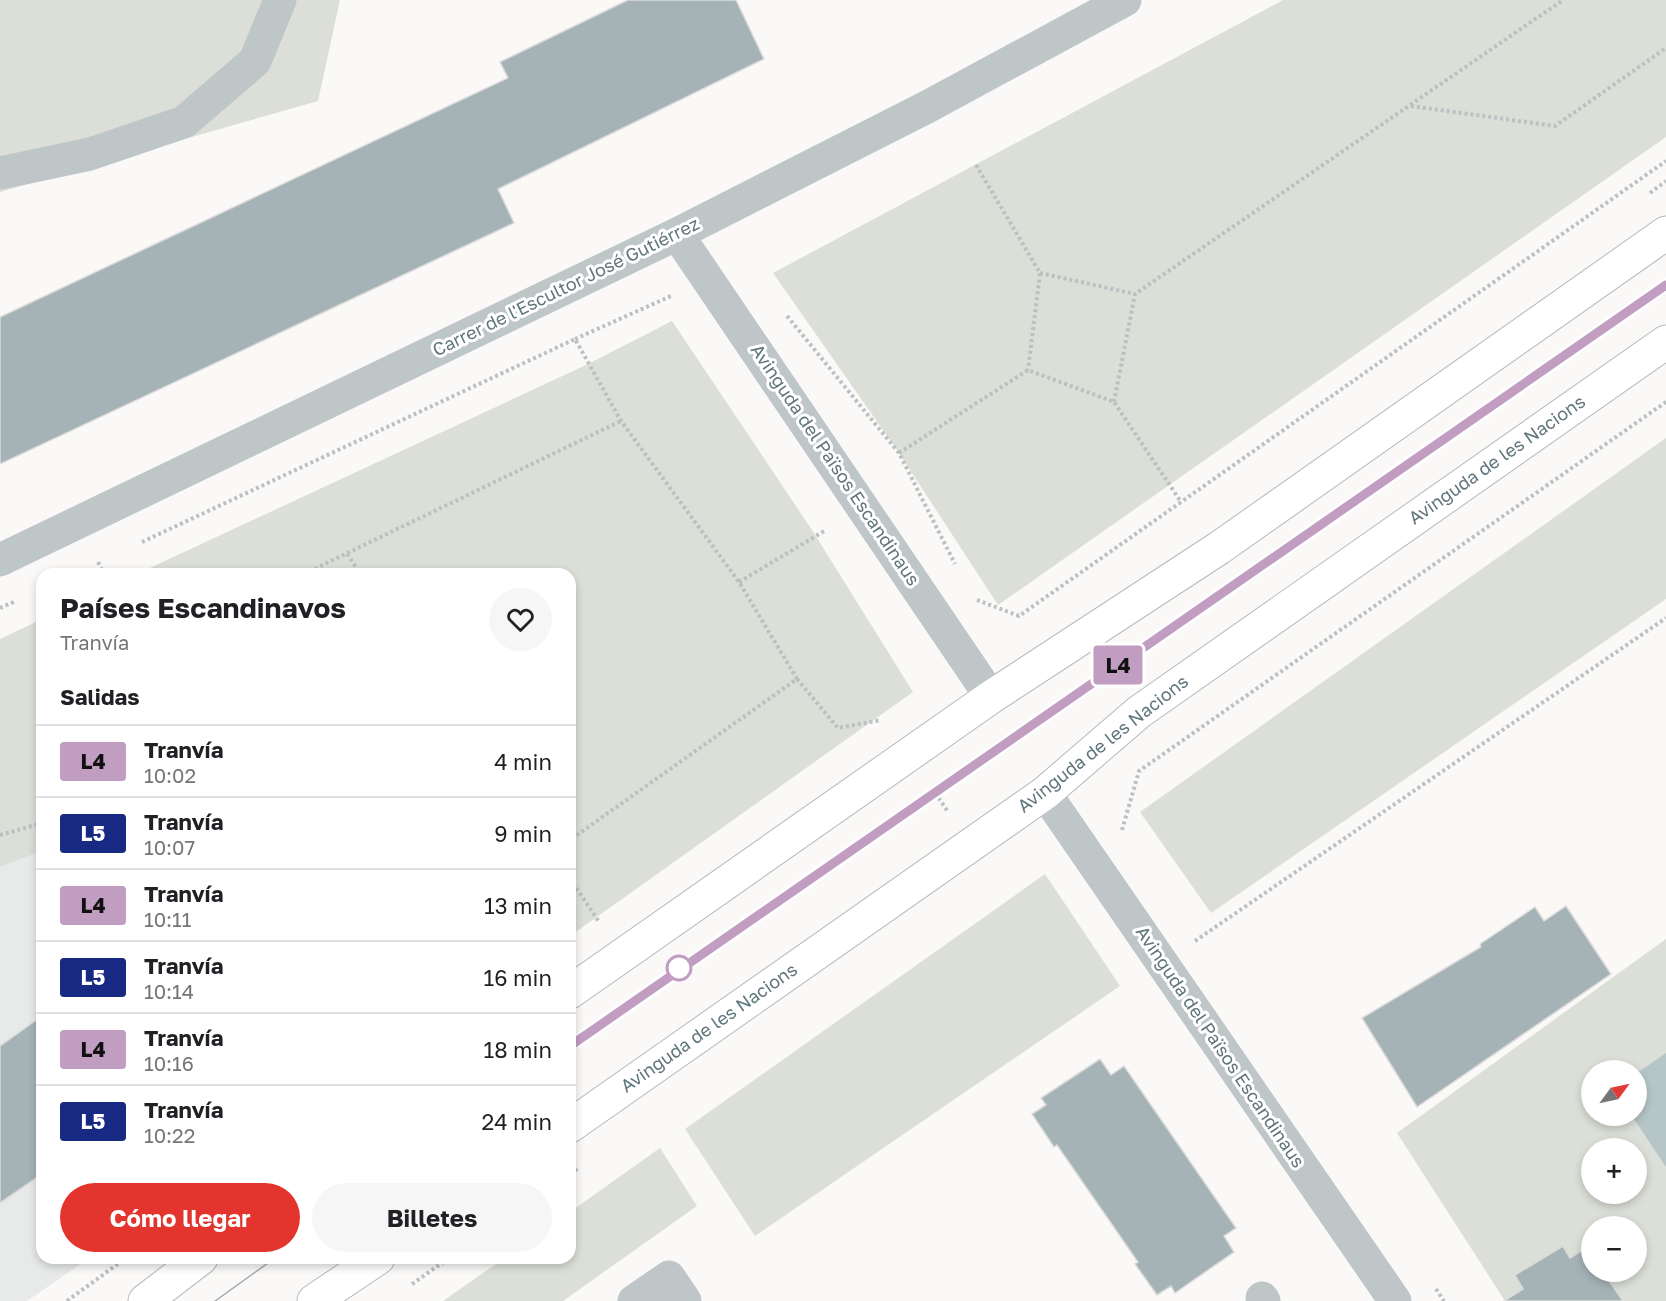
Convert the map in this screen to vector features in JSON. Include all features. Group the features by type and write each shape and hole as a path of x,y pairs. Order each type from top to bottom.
{"main road":[{"path":"576,988 991,697 1219,548 1666,233"},
{"name":"Avinguda de les Nacions","path":"576,1122 1044,793 1139,712 1666,342"},
{"path":"145,1301 193,1264"},
{"path":"314,1301 369,1264"}],"street":[{"path":"0,173 90,154 184,122 255,61 280,0"},
{"name":"Carrer de l'Escultor José Gutiérrez","path":"0,560 677,234 927,107 1125,0"},
{"name":"Avinguda del Països Escandinaus","path":"677,234 991,697"},
{"name":"Avinguda del Països Escandinaus","path":"1044,793 1089,853 1395,1301"},
{"path":"634,1301 669,1277 685,1301"}],"path":[{"path":"1114,402 1136,294 1563,0"},
{"path":"1411,105 1555,126 1666,48"},
{"path":"972,598 1019,616 1666,161"},
{"path":"976,165 1040,273 1028,370"},
{"path":"1040,273 1136,294"},
{"path":"131,547 679,292"},
{"path":"784,312 899,453 957,567"},
{"path":"575,339 621,421 739,582 797,679 838,728 887,719"},
{"path":"1028,370 1114,402 1181,502"},
{"path":"899,453 1028,370"},
{"path":"1089,853 1122,831 1139,771 1666,402"},
{"path":"317,568 621,421"},
{"path":"739,582 833,527"},
{"path":"347,554 357,568"},
{"path":"90,566 109,557"},
{"path":"98,562 101,568"},
{"path":"1163,963 1666,618"},
{"path":"576,836 797,679"},
{"path":"0,836 36,825"},
{"path":"576,887 605,931"},
{"path":"576,1170 580,1167"},
{"path":"67,1301 118,1264"},
{"path":"405,1289 440,1264"}],"shaded area":[{"path":"0,0 340,0 318,101 0,192"},
{"path":"1283,0 1666,0 1666,137 998,605 899,453 773,273"},
{"path":"672,321 812,530 913,692 576,932 576,568 150,568 586,365"},
{"path":"1666,438 1666,599 1211,913 1140,812"},
{"path":"36,622 36,853 0,867 0,639"},
{"path":"36,853 36,1264 81,1264 27,1301 0,1301 0,867"},
{"path":"1045,874 1120,986 755,1236 685,1129"},
{"path":"1666,939 1666,1301 1505,1301 1397,1133"},
{"path":"1666,1053 1666,1167 1639,1126 1647,1126 1647,1066"},
{"path":"660,1148 697,1206 563,1301 443,1301 496,1264 576,1264 576,1208"}],"building":[{"path":"628,0 736,0 764,59 498,189 514,223 0,464 0,317 508,78 500,62"},
{"path":"1566,906 1611,974 1417,1107 1362,1018 1481,947 1480,944 1535,907 1544,921"},
{"path":"36,1020 36,1178 0,1203 0,1046"},
{"path":"1100,1059 1111,1075 1124,1066 1236,1228 1224,1236 1234,1252 1175,1293 1171,1286 1157,1295 1135,1264 1138,1262 1057,1145 1054,1147 1032,1114 1046,1105 1041,1098"},
{"path":"1563,1246 1570,1258 1581,1251 1581,1282 1610,1282 1623,1301 1504,1301 1523,1289 1515,1275"}],"tram line":[{"path":"576,1042 1666,284"},
{"name":"L4","path":"576,1042 1666,285"},
{"path":"215,1301 267,1264"}]}
